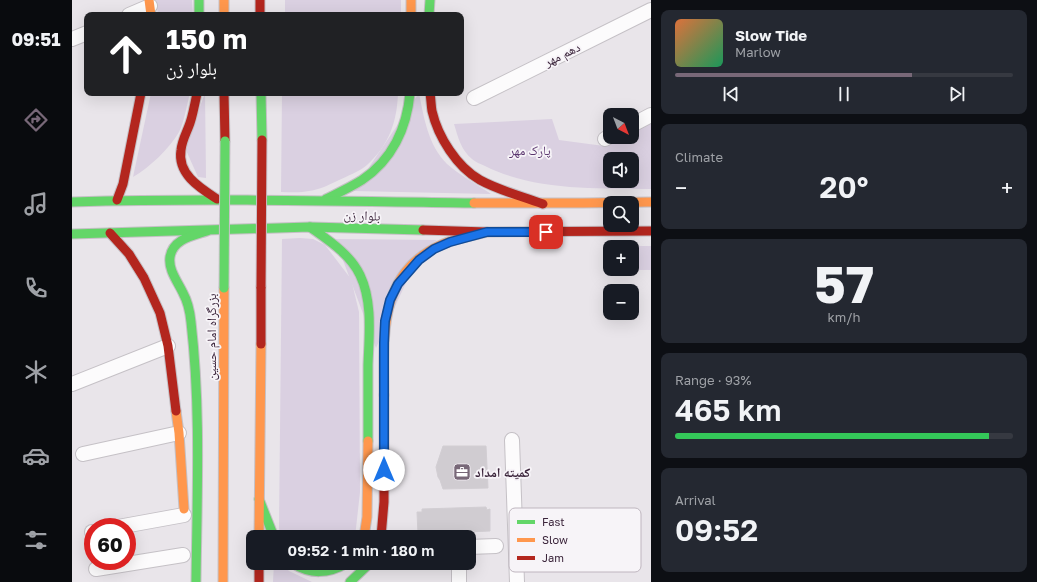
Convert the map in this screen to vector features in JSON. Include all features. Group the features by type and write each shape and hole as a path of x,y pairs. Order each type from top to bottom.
{"main road":[{"path":"199,0 199,12"},
{"path":"224,0 224,12"},
{"path":"411,0 411,12"},
{"path":"430,0 430,12"},
{"path":"117,200 123,184 140,96"},
{"path":"196,96 194,110 181,143 180,156 190,178 217,199"},
{"name":"بزرگراه امام حسین","path":"223,582 224,96"},
{"path":"259,530 261,96"},
{"path":"326,199 367,177 382,164 399,138 406,120 410,96"},
{"path":"430,96 432,111 443,139 456,158 469,172 479,179 495,186 543,204"},
{"name":"بلوار زن","path":"72,202 217,199 326,199 543,204 651,202"},
{"path":"310,227 331,242 350,261 359,274 366,295 368,336 367,517 365,530"},
{"name":"بلوار زن","path":"72,234 310,227 487,232 651,231"},
{"path":"196,582 197,433 195,353 190,311 182,290 170,269 169,257 174,245 185,238 207,231"},
{"path":"382,530 384,502 384,343 385,321 390,300 398,284 419,260 434,249 450,242 487,232"},
{"path":"110,233 129,254 144,278 160,313 168,346 179,433 184,518"},
{"path":"258,498 271,530"},
{"path":"259,570 259,582"},
{"path":"303,570 324,572 333,570"},
{"path":"350,582 363,570"}],"street":[{"path":"137,12 150,7"},
{"name":"دهم مهر","path":"474,98 651,10"},
{"path":"72,39 84,34"},
{"path":"639,121 651,115"},
{"path":"72,384 168,346"},
{"path":"83,454 179,433"},
{"path":"512,440 514,508"},
{"path":"136,525 184,518"},
{"path":"476,547 496,546"},
{"path":"136,563 183,555"},
{"path":"459,570 459,582"},
{"path":"517,572 517,582"}],"green space":[{"path":"156,0 192,0 193,12 158,12"},
{"path":"285,0 401,0 401,12 285,12"},
{"path":"150,96 189,96 182,124 175,138 159,157 133,177"},
{"path":"205,96 206,178 198,177 185,148"},
{"path":"282,96 398,96 394,123 386,141 375,157 367,165 357,172 323,187 302,192 281,192"},
{"path":"417,96 420,96 431,140 441,157 457,172 491,194 353,191"},
{"name":"پارک مهر","path":"552,119 559,140 604,146 608,144 639,144 639,129 651,123 651,189 587,188 545,184 524,180 504,174 476,162 465,152 460,143 454,124"},
{"path":"282,239 313,239 325,245 351,279 359,312 360,492 356,530 279,529"},
{"path":"335,239 437,240 421,250 376,348"},
{"path":"639,246 651,246 651,270 639,270"},
{"path":"274,570 288,570 312,582 273,582"}],"building":[{"name":"کمیته امداد","path":"443,446 486,446 488,488 443,489 436,467"},
{"path":"486,507 487,510 490,509 490,531 418,530 417,512 422,512 422,509"}],"traffic: fast":[{"path":"199,0 199,12"},
{"path":"429,12 430,0"},
{"path":"261,96 262,140"},
{"path":"326,199 362,180 382,163 390,153 401,131 410,96"},
{"path":"224,288 225,141"},
{"path":"72,202 223,200 474,203"},
{"path":"72,234 310,227 423,230"},
{"path":"310,227 345,254 356,267 367,296 369,308 368,441"},
{"path":"196,582 198,452 194,355 191,318 185,296 170,267 170,257 172,251 179,242 207,231"},
{"path":"259,499 271,530"},
{"path":"306,570 320,572 330,570"},
{"path":"350,582 363,570"}],"traffic: slow":[{"path":"149,0 151,12"},
{"path":"224,0 224,12"},
{"path":"411,0 411,12"},
{"path":"474,203 651,202"},
{"path":"384,395 385,329 389,308 395,289 406,271 422,256 443,244 487,232"},
{"path":"223,582 224,288"},
{"path":"259,530 261,344"},
{"path":"176,411 179,433 184,509"},
{"path":"365,530 367,517 368,441"}],"traffic: jam":[{"path":"260,0 260,12"},
{"path":"117,200 123,184 140,96"},
{"path":"196,96 191,120 182,143 181,159 186,173 191,179 217,199"},
{"path":"224,96 225,141"},
{"path":"430,96 432,111 439,131 456,159 464,167 480,180 488,184 543,204"},
{"path":"261,287 262,140"},
{"path":"423,230 487,232 651,231"},
{"path":"110,233 129,254 144,278 160,313 168,346 176,411"},
{"path":"261,287 261,344"},
{"path":"382,530 384,502 384,395"},
{"path":"259,570 259,582"}],"place":[{"name":"کمیته امداد","path":"462,472"}],"route":[{"path":"384,470 385,321 390,300 398,284 408,270 419,260 434,249 450,242 487,232 546,232"}]}
